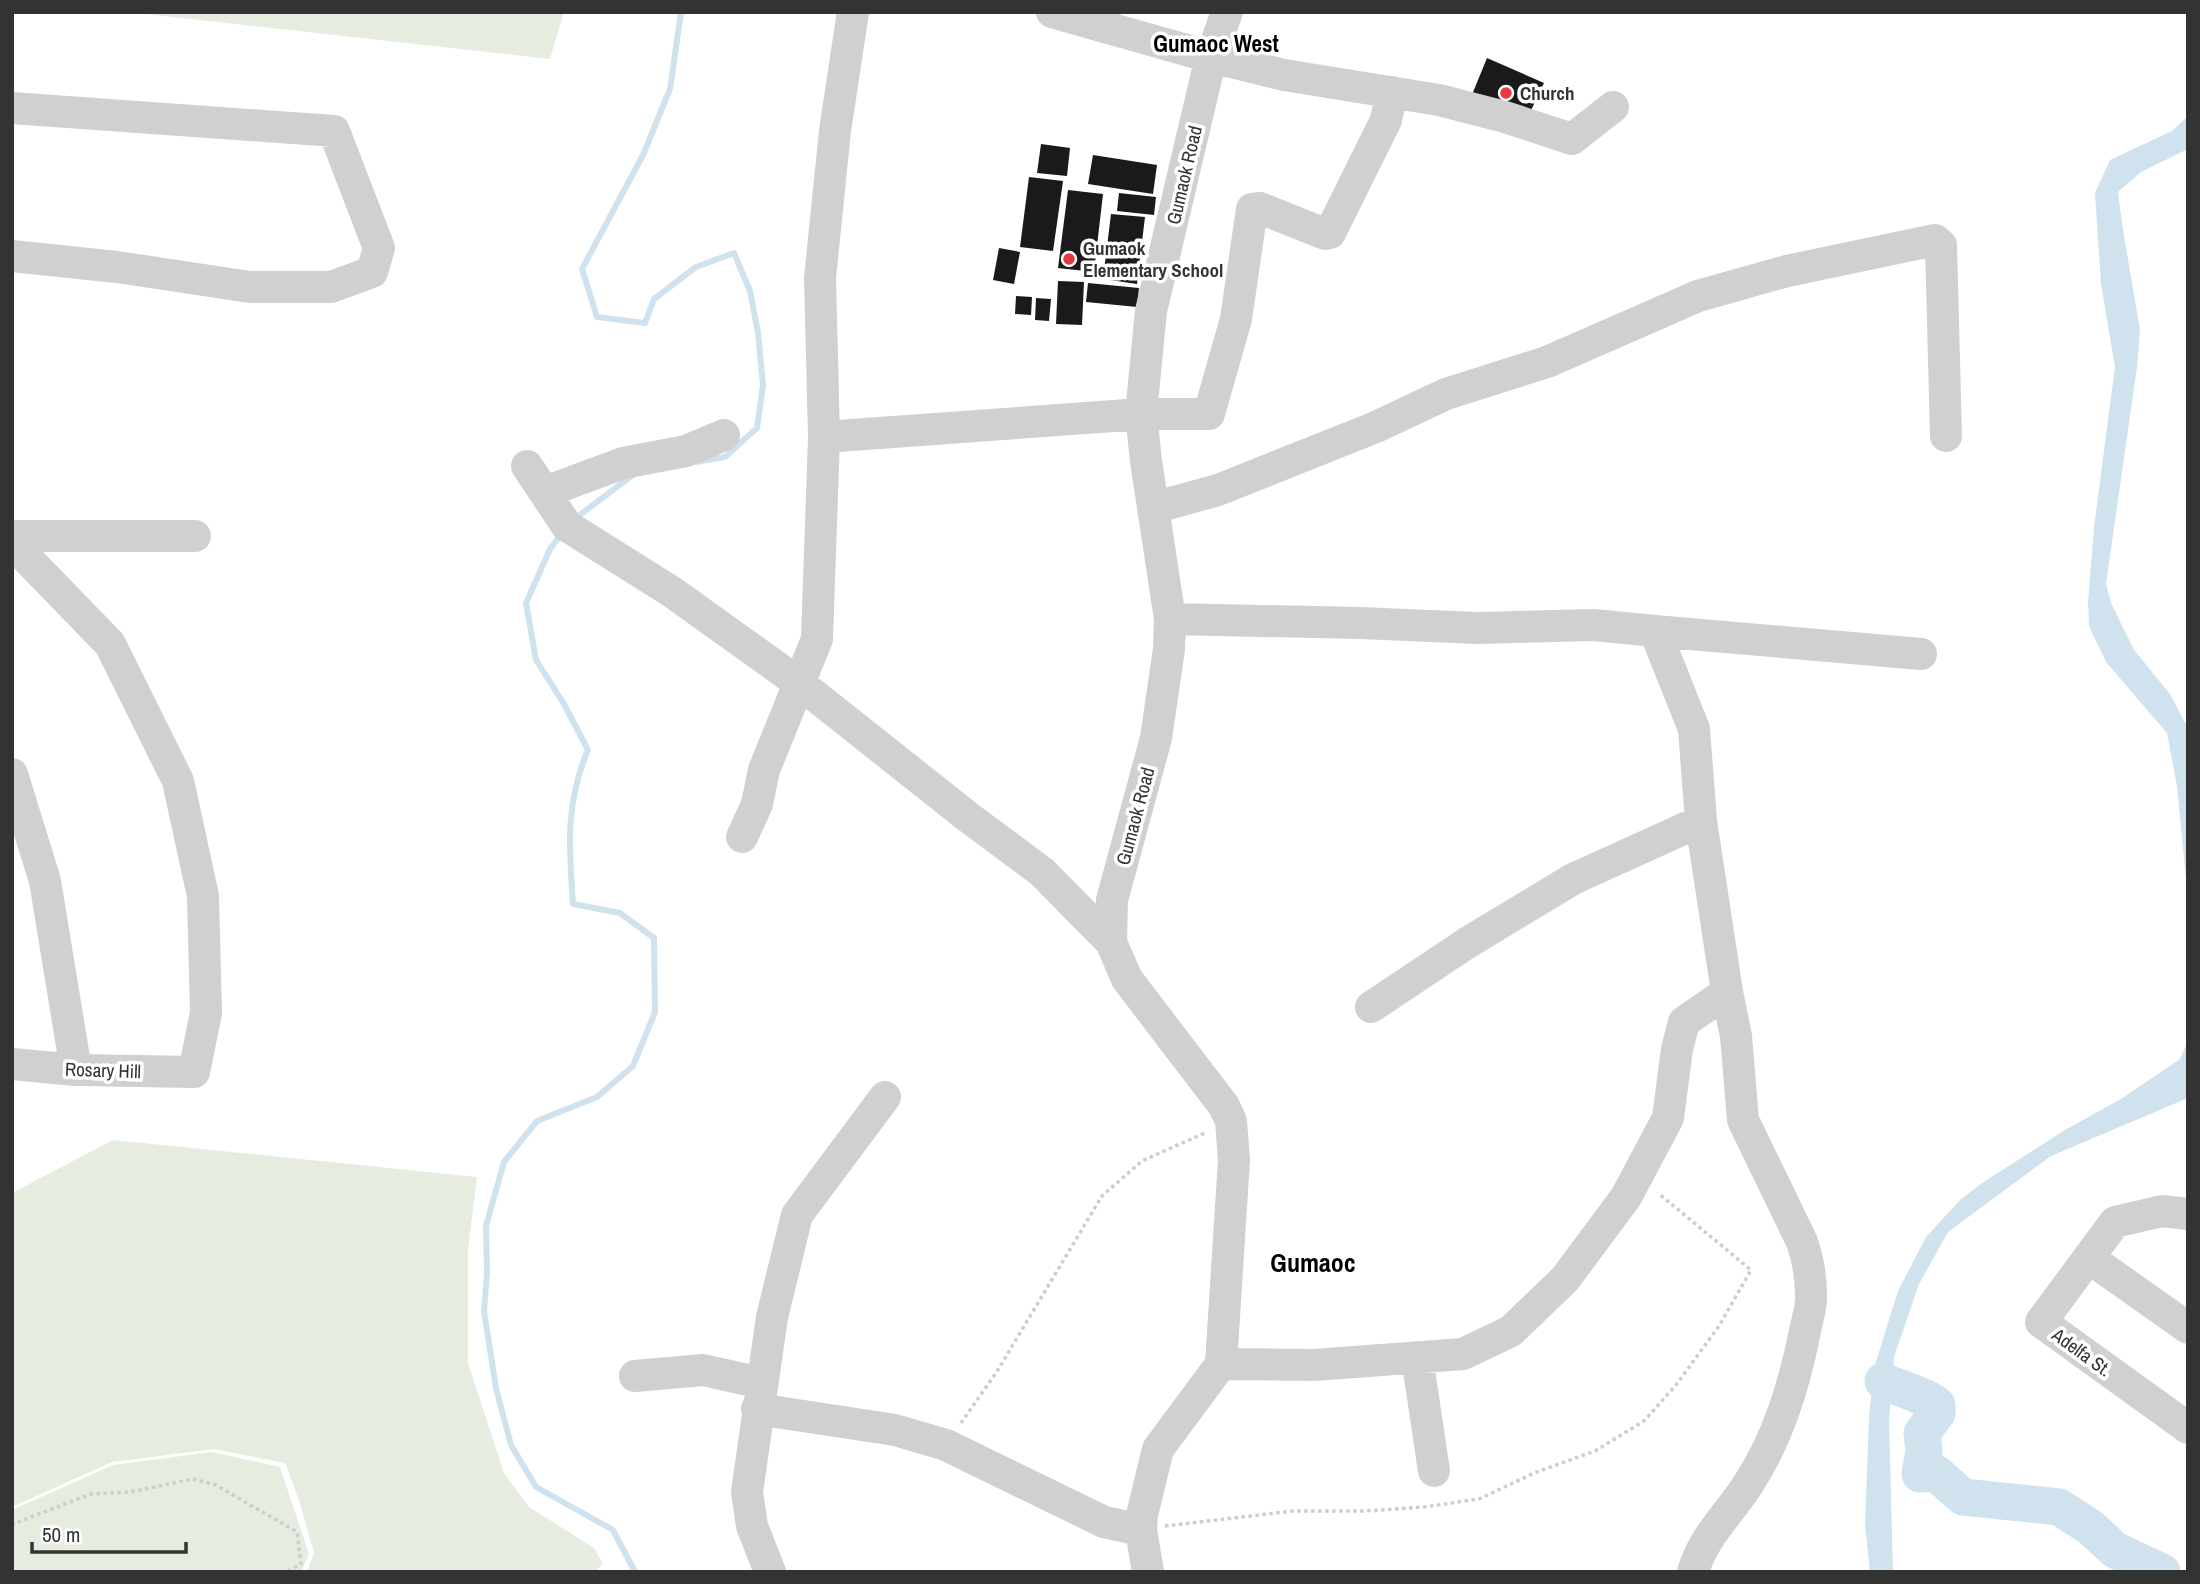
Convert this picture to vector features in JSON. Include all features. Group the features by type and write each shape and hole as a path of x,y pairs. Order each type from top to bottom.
{"street":[{"path":"742,837 757,804 764,770 817,639 824,437 820,278 835,131 853,12"},
{"path":"1052,12 1217,28 1284,75 1465,107 1572,139 1613,107"},
{"name":"Gumaok Road","path":"1217,28 1151,312 1141,414 1170,619 1169,649 1156,738 1112,901 1111,942 1127,979 1223,1106 1231,1121 1234,1160 1221,1364"},
{"path":"824,437 1141,414 1209,414 1236,319 1252,209 1260,208 1325,234 1330,233 1386,120 1392,92"},
{"path":"12,108 334,131 379,248 372,272 331,287 250,287 117,267 12,256"},
{"path":"1153,508 1218,490 1376,427 1446,394 1547,362 1698,296 1787,271 1935,240 1941,245 1946,436"},
{"path":"545,492 623,463 686,451 724,435"},
{"path":"527,466 567,526 672,592 799,683 1042,872 1111,942"},
{"path":"12,536 195,536"},
{"name":"Rosary Hill","path":"12,543 110,644 178,781 203,896 206,1013 194,1072 76,1070 12,1064"},
{"path":"1170,619 1478,628 1594,625 1921,654"},
{"path":"1655,631 1694,729 1701,821 1736,1036 1743,1120 1802,1242 1808,1261 1812,1297 1795,1381 1762,1462 1742,1494 1716,1525 1693,1572"},
{"path":"12,774 45,881 76,1070"},
{"path":"1371,1007 1467,943 1573,879 1701,821"},
{"path":"1148,1572 1141,1530 1142,1515 1158,1449 1221,1364 1314,1365 1463,1354 1511,1331 1564,1279 1626,1197 1668,1118 1677,1049 1684,1022 1727,992"},
{"path":"769,1572 752,1526 747,1492 772,1317 797,1215 885,1097"},
{"path":"2179,1218 2115,1222 2089,1258 2188,1328"},
{"name":"Adelfa St.","path":"2089,1258 2041,1322 2188,1428"},
{"path":"1417,1357 1434,1471"},
{"path":"635,1376 704,1370 759,1396 946,1445 1104,1522 1141,1530"}],"path":[{"path":"946,1445 996,1373 1102,1196 1142,1161 1231,1121"},
{"path":"1141,1530 1293,1511 1424,1507 1479,1499 1534,1473 1595,1451 1644,1420 1676,1385 1718,1326 1751,1270 1637,1176"},
{"path":"12,1526 15,1522 91,1494 131,1492 192,1479 216,1485 297,1532 301,1564 286,1572"}],"shaded area":[{"path":"127,12 564,12 550,59"},
{"path":"113,1140 477,1177 468,1249 468,1363 504,1473 529,1507 594,1548 603,1564 594,1572 307,1572 314,1553 285,1463 214,1449 112,1462 12,1507 12,1193"},
{"path":"212,1452 280,1467 309,1554 301,1572 12,1572 12,1510 113,1465"}],"water":[{"path":"2188,116 2188,149 2141,172 2118,192 2140,330 2106,584 2112,605 2134,650 2170,694 2188,728 2188,900 2177,786 2167,733 2106,662 2089,626 2088,602 2094,527 2115,367 2101,284 2095,193 2110,160 2172,131"},
{"path":"2188,1041 2188,1098 2051,1156 1948,1232 1919,1284 1894,1357 1889,1421 1893,1572 1870,1572 1865,1524 1869,1417 1874,1368 1898,1291 1926,1237 1961,1199 1985,1181 2065,1130 2121,1099 2180,1059"}],"building":[{"name":"Church","path":"1487,58 1544,83 1526,121 1469,102"},
{"path":"1041,144 1070,148 1067,176 1037,173"},
{"path":"1093,155 1157,165 1153,194 1088,184"},
{"path":"1029,177 1063,181 1053,251 1020,247"},
{"path":"1068,190 1103,194 1094,272 1058,268"},
{"path":"1119,193 1156,197 1154,215 1117,211"},
{"path":"1111,214 1145,217 1137,284 1103,279"},
{"path":"999,248 1020,252 1014,284 993,280"},
{"path":"1058,281 1084,282 1082,325 1056,324"},
{"path":"1088,283 1139,288 1137,307 1086,302"},
{"path":"1016,296 1032,297 1031,315 1015,314"},
{"path":"1036,298 1051,299 1049,321 1035,320"}],"waterway":[{"path":"681,12 670,89 643,155 582,269 597,317 645,323 654,299 696,267 734,253 750,291 758,333 763,385 757,428 725,457 696,462"},
{"path":"573,520 634,474"},
{"path":"562,533 550,549 526,603 536,660 564,704 588,750 575,789 570,826 573,904 620,913 654,938 655,1012 633,1066 597,1097 537,1121 504,1162 486,1226 487,1273 484,1311 496,1388 511,1445 536,1487 613,1530 635,1572"},
{"path":"1883,1381 1920,1395 1937,1405 1937,1413 1922,1433 1924,1451 1920,1474 1936,1473 1963,1497 2059,1507 2090,1527 2115,1550 2162,1572"}],"place":[{"name":"Church","path":"1506,93"},
{"name":"Gumaok Elementary School","path":"1069,259"}],"district":[{"name":"Gumaoc West","path":"1216,43"},
{"name":"Gumaoc","path":"1313,1262"}]}
